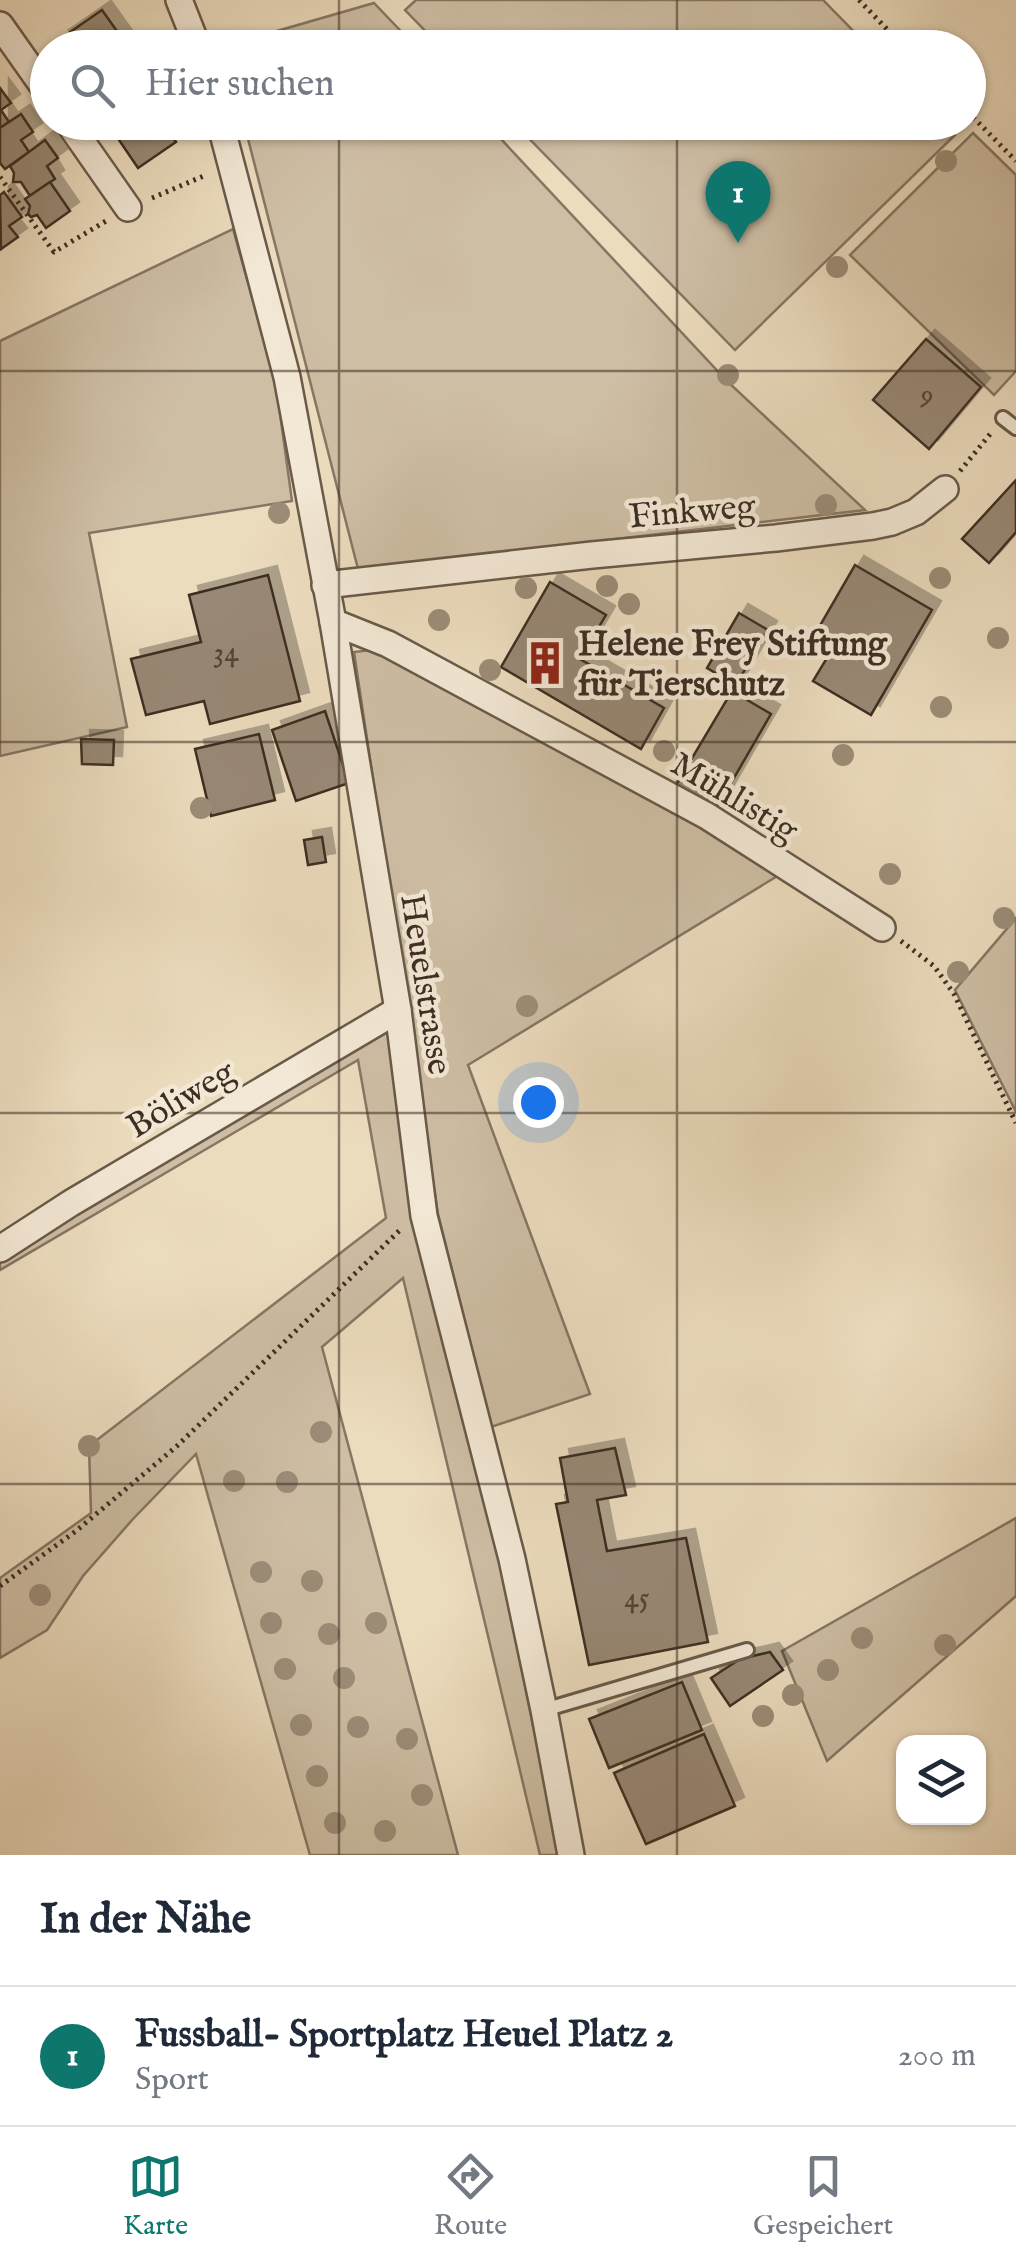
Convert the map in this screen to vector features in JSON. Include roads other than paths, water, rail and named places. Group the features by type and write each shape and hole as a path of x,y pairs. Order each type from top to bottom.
{"street":[{"path":"179,0 191,30"},
{"path":"0,25 30,67"},
{"path":"81,140 128,208"},
{"name":"Heuelstrasse","path":"225,140 287,377 333,622 398,1010 424,1216 512,1559 571,1855"},
{"name":"Finkweg","path":"325,585 873,526 916,512 945,490"},
{"name":"Mühlistig","path":"333,622 388,644 707,816 882,928"},
{"name":"Böliweg","path":"0,1249 88,1192 398,1010"}],"lane":[{"path":"1003,418 1016,428"},
{"path":"544,1710 747,1650"}],"place":[{"name":"Fussball- Sportplatz Heuel Platz 2","path":"738,243"},
{"name":"Helene Frey Stiftung für Tierschutz","path":"545,663"}]}
